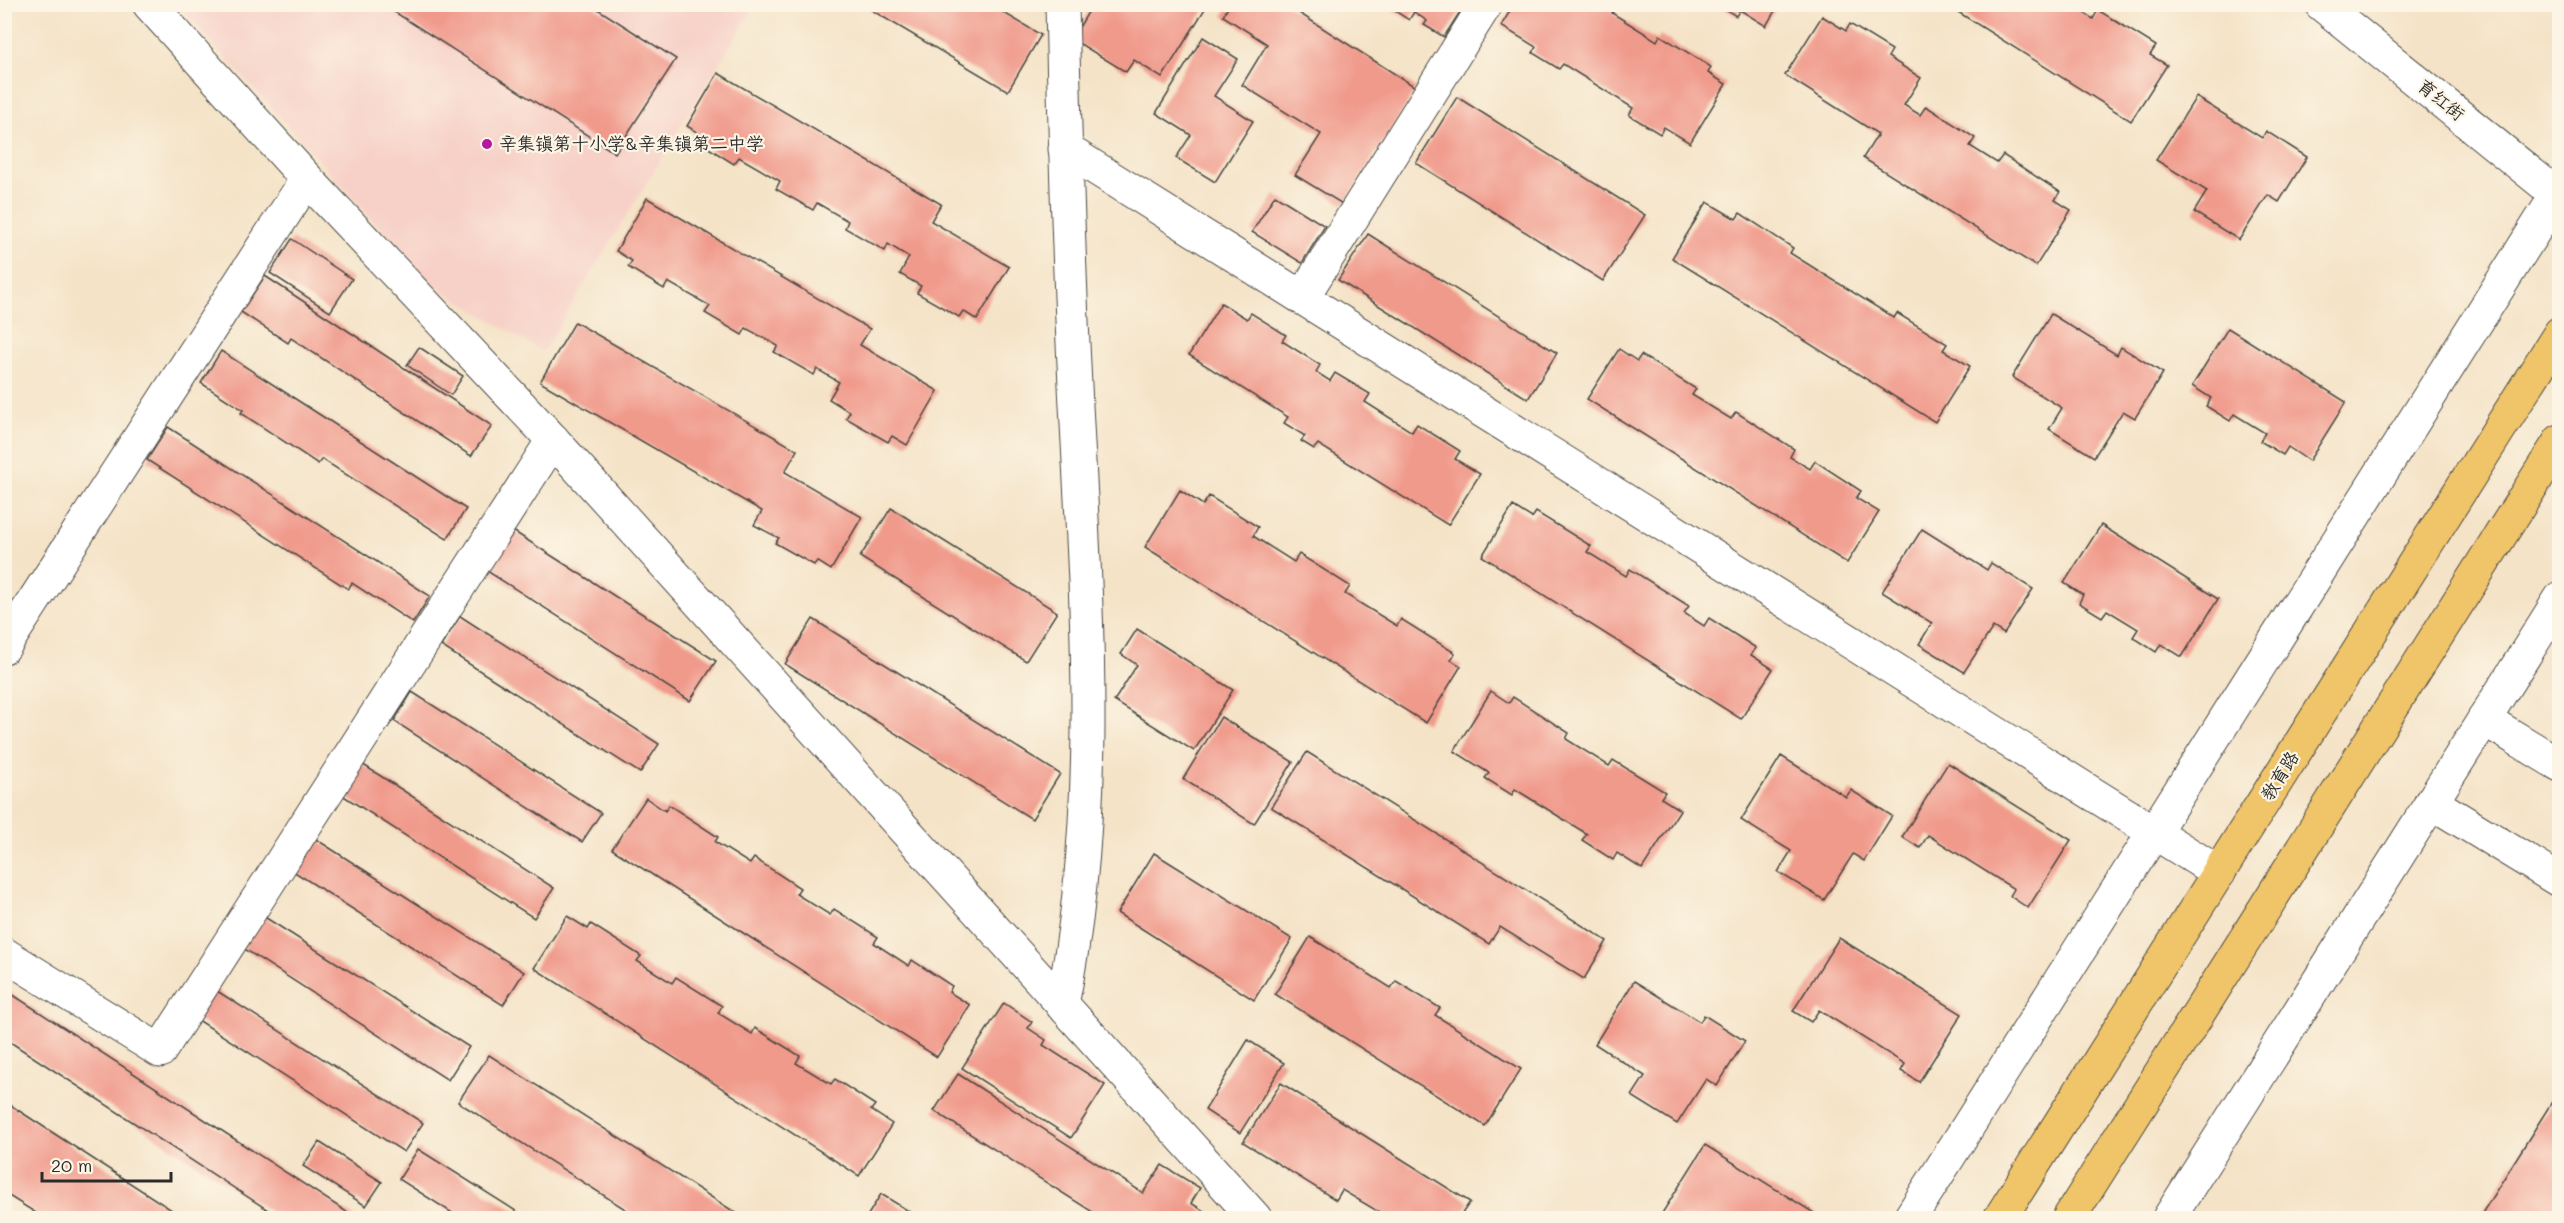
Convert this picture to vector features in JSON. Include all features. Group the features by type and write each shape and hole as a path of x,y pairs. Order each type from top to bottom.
{"main road":[{"name":"教育路","path":"2000,1218 2559,333"},
{"path":"2069,1218 2559,441"}],"street":[{"path":"149,4 307,179 553,440 1255,1218"},
{"path":"1062,4 1065,149 1089,651 1086,810 1074,949 1062,1005"},
{"path":"1302,298 1486,4"},
{"name":"育红街","path":"2321,4 2558,194"},
{"path":"1065,149 2219,873"},
{"path":"4,647 307,179"},
{"path":"1910,1218 2558,194"},
{"path":"4,954 160,1051 553,440"},
{"path":"2169,1218 2559,599"},
{"path":"2484,719 2559,765"},
{"path":"2431,802 2559,881"}],"shaded area":[{"name":"辛集镇第十小学&辛集镇第二中学","path":"178,5 755,5 543,352 430,283"}],"building":[{"path":"382,4 590,4 676,59 615,153"},
{"path":"861,4 989,4 1041,35 1008,91"},
{"path":"1093,4 1208,4 1162,78 1134,60 1126,72 1072,39"},
{"path":"1230,4 1285,4 1417,88 1344,205 1295,175 1321,134 1242,85 1267,44 1223,16"},
{"path":"1384,4 1465,4 1444,37 1424,25 1427,21 1414,12 1409,20"},
{"path":"1514,4 1612,4 1616,7 1612,13 1657,41 1660,35 1711,67 1708,73 1726,84 1690,143 1664,127 1660,134 1629,115 1633,108 1563,64 1559,69 1533,53 1536,47 1501,26"},
{"path":"1717,4 1779,4 1766,26 1740,10 1736,16"},
{"path":"1963,4 2070,4 2093,19 2098,10 2156,46 2150,55 2167,65 2131,121 1958,12"},
{"path":"1822,16 1846,31 1850,24 1892,50 1888,57 1921,78 1904,105 1920,115 1926,106 1975,138 1970,146 1997,163 2003,155 2060,192 2055,200 2071,210 2036,266 1863,158 1878,134 1785,75"},
{"path":"1203,37 1238,59 1214,96 1253,121 1215,182 1176,158 1191,135 1156,113"},
{"path":"718,73 941,204 931,221 1009,267 977,320 963,311 959,317 917,293 921,286 900,274 909,257 888,244 885,251 845,228 848,221 817,203 813,210 776,189 780,181 739,157 734,164 699,142 703,136 687,126"},
{"path":"1457,97 1645,215 1603,281 1416,163"},
{"path":"2196,97 2262,138 2266,131 2307,157 2279,202 2268,195 2239,240 2194,212 2207,191 2156,160"},
{"path":"1275,195 1325,226 1302,263 1252,232"},
{"path":"647,198 870,329 860,345 938,391 907,445 892,436 888,442 846,418 850,412 829,399 839,382 817,369 814,375 774,352 778,346 746,328 742,335 705,313 710,306 668,282 664,289 628,267 632,261 616,251"},
{"path":"1707,202 1736,219 1740,213 1793,248 1790,253 1894,318 1897,313 1947,344 1943,350 1970,366 1935,422 1672,258"},
{"path":"1368,234 1557,353 1528,399 1338,280"},
{"path":"292,239 352,279 330,312 270,273"},
{"path":"265,276 492,426 471,456 291,338 288,343 241,312"},
{"path":"1221,303 1247,319 1251,313 1286,335 1282,341 1320,365 1316,372 1330,381 1335,373 1370,394 1365,402 1412,432 1417,424 1460,451 1455,459 1480,474 1448,525 1318,444 1314,449 1301,441 1305,436 1284,423 1288,417 1189,355"},
{"path":"2051,314 2117,355 2121,347 2163,373 2135,418 2123,411 2094,457 2049,429 2062,408 2012,377"},
{"path":"575,322 797,450 785,472 862,517 831,570 817,561 814,565 775,543 779,538 754,525 762,511 540,382"},
{"path":"2228,328 2346,402 2309,461 2288,447 2283,455 2260,441 2265,433 2234,414 2230,421 2206,406 2211,398 2192,386"},
{"path":"419,347 463,376 451,395 407,365"},
{"path":"1619,349 1637,361 1641,355 1696,389 1692,395 1731,419 1736,412 1794,449 1790,457 1810,469 1815,461 1861,491 1856,498 1879,512 1847,563 1587,399"},
{"path":"221,351 466,509 447,539 322,459 318,464 241,413 243,410 201,383"},
{"path":"168,427 430,596 413,623 352,583 348,589 147,460"},
{"path":"1180,490 1203,505 1209,496 1258,527 1253,536 1294,562 1299,554 1350,586 1345,594 1397,626 1401,619 1455,653 1451,660 1461,666 1426,723 1145,547"},
{"path":"1513,506 1532,518 1536,512 1591,546 1587,552 1626,576 1630,569 1689,606 1684,613 1704,626 1709,618 1756,648 1751,655 1773,669 1741,719 1482,556"},
{"path":"891,508 1057,612 1026,661 860,557"},
{"path":"2101,525 2218,599 2182,657 2161,644 2156,652 2133,637 2138,629 2107,610 2102,617 2079,603 2083,595 2064,583"},
{"path":"1922,529 1987,570 1991,563 2033,589 2004,634 1993,627 1964,672 1919,644 1932,623 1882,592"},
{"path":"513,531 716,661 690,701 487,571"},
{"path":"460,616 659,744 640,773 441,646"},
{"path":"813,619 1060,774 1032,819 785,664"},
{"path":"1137,629 1233,690 1194,751 1114,701 1137,665 1121,654"},
{"path":"1491,691 1509,703 1513,697 1569,733 1566,739 1609,766 1613,760 1665,792 1661,798 1680,810 1642,869 1617,853 1613,860 1582,840 1587,834 1515,789 1512,795 1485,778 1489,773 1454,751"},
{"path":"412,692 601,813 582,842 394,721"},
{"path":"1221,717 1293,762 1254,824 1183,779"},
{"path":"1307,752 1607,941 1584,979 1500,927 1489,944 1271,807"},
{"path":"1781,756 1846,797 1851,790 1892,816 1864,861 1853,854 1824,900 1778,872 1791,851 1741,820"},
{"path":"1948,763 2071,840 2028,908 2010,896 2014,889 1928,835 1920,848 1902,837"},
{"path":"362,764 554,888 534,918 342,795"},
{"path":"646,798 665,811 669,805 718,837 715,842 750,864 754,858 800,888 796,894 830,915 834,909 878,937 874,943 909,966 912,960 952,986 949,992 970,1005 937,1057 612,849"},
{"path":"314,838 524,972 503,1005 293,871"},
{"path":"1154,853 1292,939 1254,1000 1117,913"},
{"path":"263,916 469,1047 448,1080 243,948"},
{"path":"567,916 588,929 591,924 641,956 637,961 672,983 676,977 722,1006 718,1013 752,1034 755,1028 800,1056 796,1063 831,1084 835,1079 875,1105 871,1110 892,1124 859,1176 534,968"},
{"path":"1310,937 1391,988 1396,981 1440,1008 1435,1015 1521,1069 1485,1126 1275,994"},
{"path":"1839,938 1962,1014 1919,1082 1901,1071 1905,1064 1819,1010 1811,1022 1793,1011"},
{"path":"1634,981 1700,1022 1704,1015 1745,1041 1717,1086 1706,1079 1677,1124 1632,1096 1645,1076 1595,1044"},
{"path":"4,989 356,1218 280,1218 4,1038"},
{"path":"214,989 423,1123 404,1152 195,1018"},
{"path":"1004,1003 1032,1022 1028,1028 1046,1040 1043,1045 1105,1085 1071,1138 962,1068"},
{"path":"1248,1040 1284,1063 1240,1133 1205,1110"},
{"path":"489,1055 744,1218 639,1218 458,1102"},
{"path":"958,1074 1143,1193 1162,1165 1200,1188 1191,1203 1215,1218 1102,1218 934,1111"},
{"path":"1281,1083 1470,1202 1459,1218 1389,1218 1342,1190 1336,1200 1243,1142"},
{"path":"2560,1089 2560,1218 2479,1218"},
{"path":"4,1101 184,1218 44,1218 4,1193"},
{"path":"319,1142 382,1182 366,1206 303,1166"},
{"path":"1705,1145 1822,1218 1659,1218"},
{"path":"418,1149 527,1218 460,1218 399,1179"},
{"path":"881,1194 920,1218 866,1218"}],"place":[{"name":"辛集镇第十小学&辛集镇第二中学","path":"487,144"}]}
